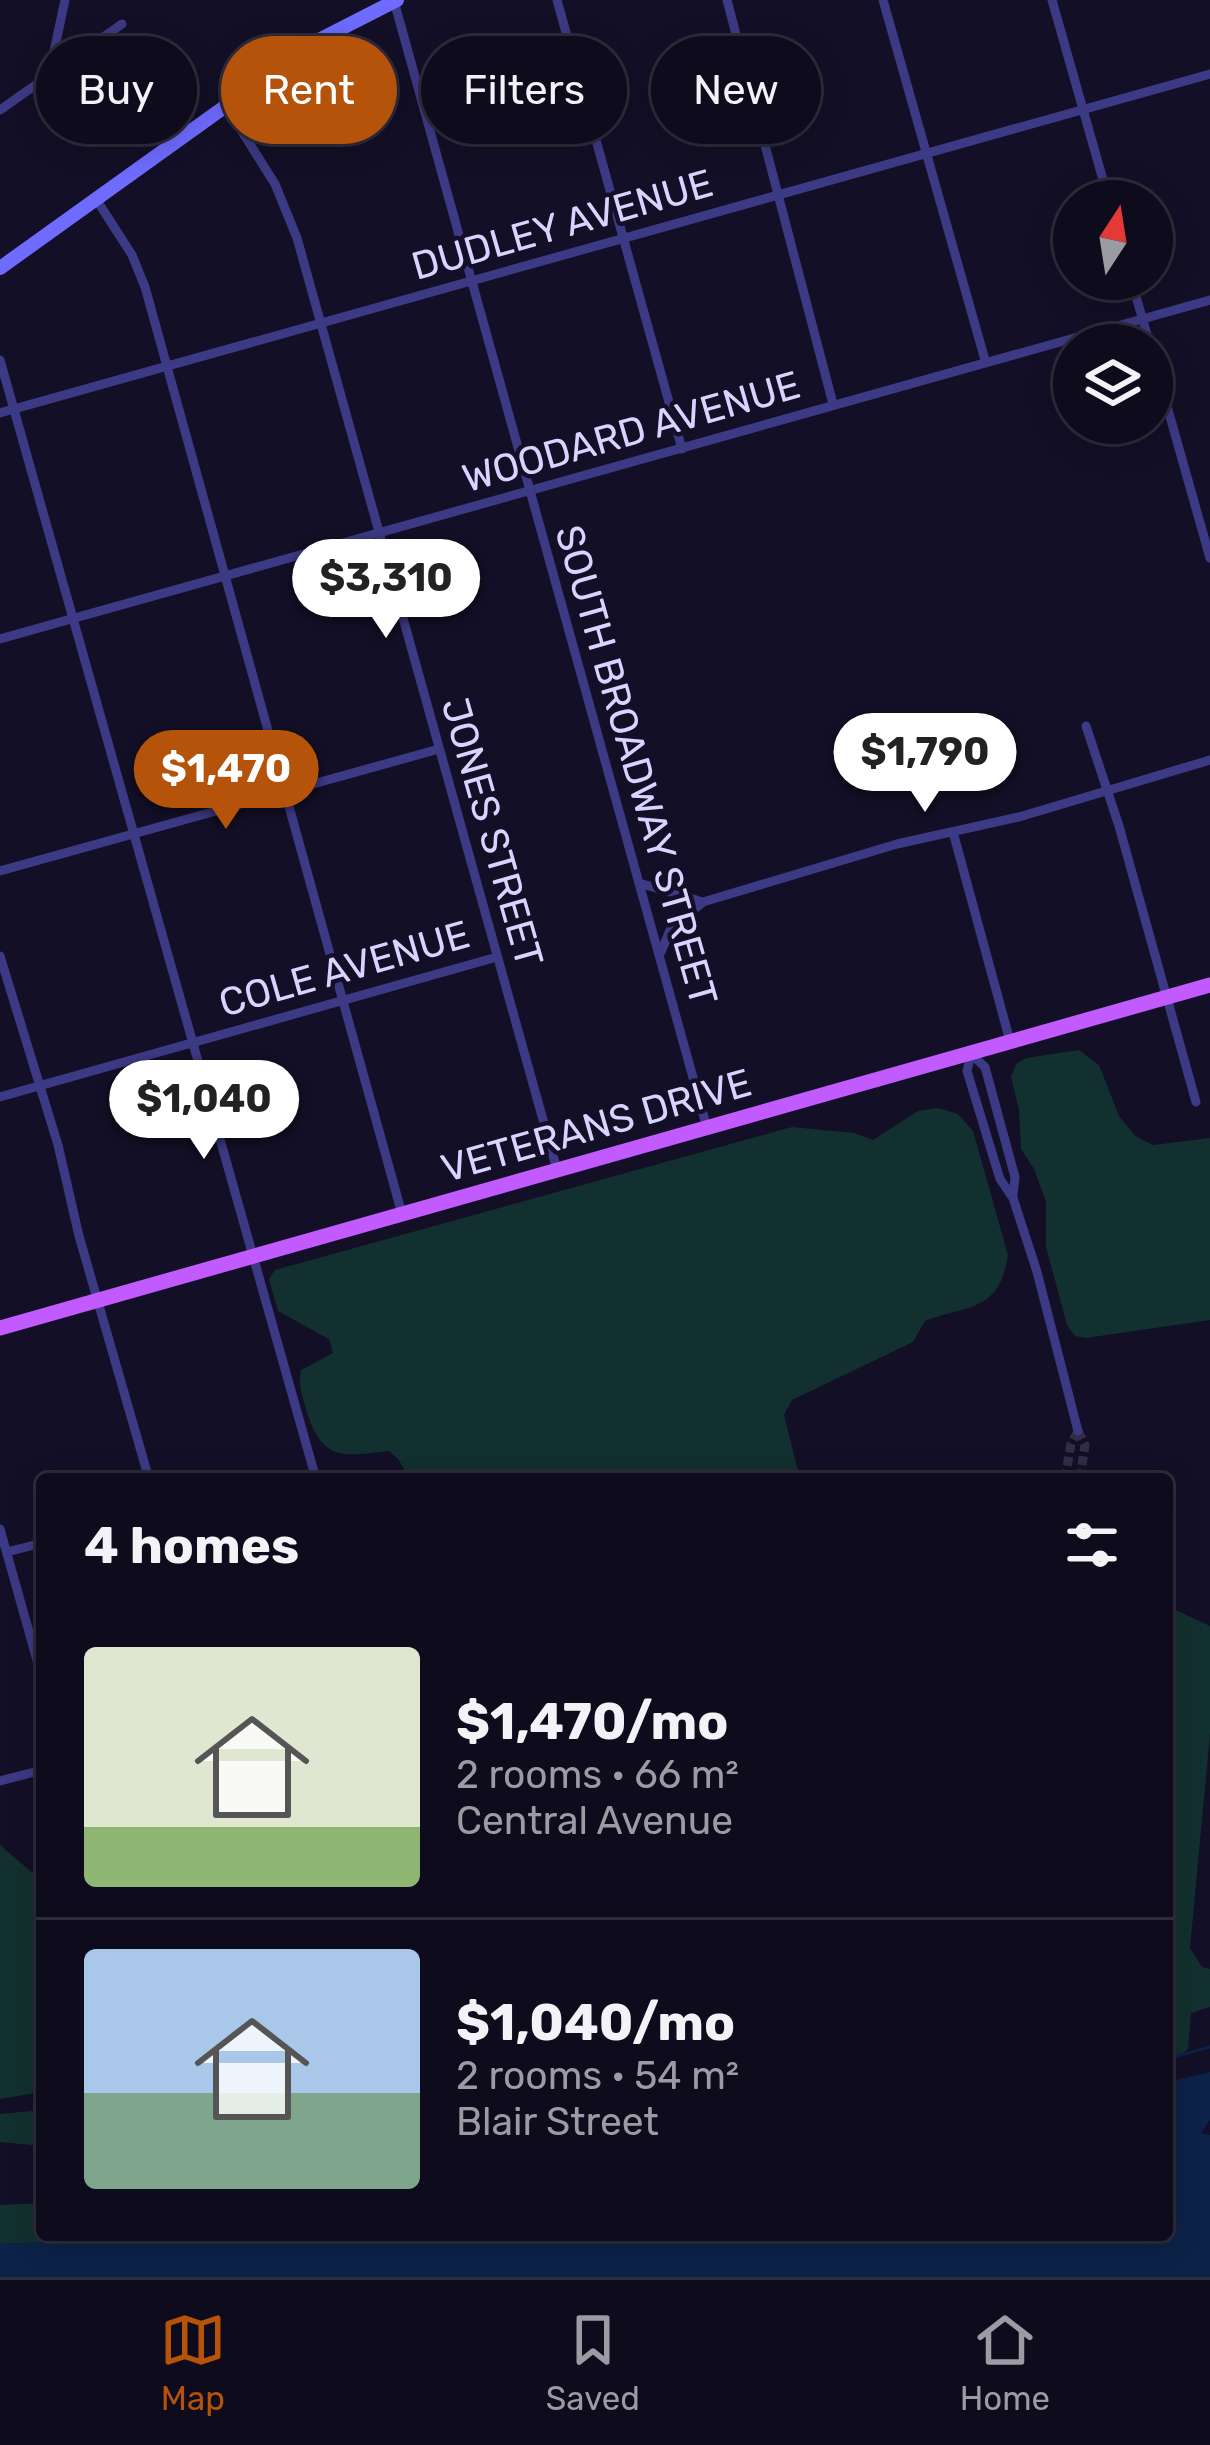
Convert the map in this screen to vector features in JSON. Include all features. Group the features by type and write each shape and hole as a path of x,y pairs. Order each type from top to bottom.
{"main road":[{"path":"324,36 365,7 396,0"},
{"path":"0,268 221,110"},
{"name":"VETERANS DRIVE","path":"0,1328 1210,985"}],"street":[{"path":"58,36 65,0"},
{"name":"SOUTH BROADWAY STREET","path":"396,0 707,1128"},
{"path":"557,0 682,449"},
{"path":"727,0 833,404"},
{"path":"883,0 985,360"},
{"path":"1052,0 1103,180"},
{"path":"105,36 122,24"},
{"name":"DUDLEY AVENUE","path":"0,413 1210,74"},
{"path":"0,110 36,85"},
{"name":"JONES STREET","path":"249,144 285,205 557,1170"},
{"path":"96,200 132,255 166,366 402,1214"},
{"path":"1137,300 1144,324"},
{"name":"WOODARD AVENUE","path":"0,639 1210,300"},
{"path":"0,360 314,1473"},
{"path":"1173,427 1210,558"},
{"path":"1086,726 1196,1102"},
{"path":"0,871 439,749"},
{"path":"662,964 661,948 671,928 703,902 897,844 1019,818 1210,760"},
{"path":"953,832 1010,1041"},
{"path":"639,883 703,902"},
{"path":"0,956 58,1145 147,1473"},
{"name":"COLE AVENUE","path":"0,1097 497,957"},
{"path":"1013,1198 1015,1177 985,1067 971,1054 967,1071 1000,1179 1013,1198 1037,1272 1078,1431"},
{"path":"0,1529 36,1656"},
{"path":"7,1552 36,1545"},
{"path":"0,1781 36,1772"}],"green space":[{"path":"1079,1050 1099,1065 1119,1116 1135,1136 1153,1145 1210,1138 1210,1320 1086,1338 1075,1336 1067,1325 1046,1247 1046,1202 1021,1149 1011,1077 1016,1064 1026,1058"},
{"path":"938,1108 958,1114 973,1131 1008,1255 1004,1274 980,1303 925,1321 913,1342 792,1400 784,1415 798,1473 406,1473 389,1451 346,1454 326,1447 312,1426 301,1390 301,1370 333,1353 329,1339 278,1311 269,1279 275,1270 792,1127 854,1133 873,1140 918,1111"},
{"path":"1173,1609 1210,1626 1210,1734 1190,1948 1202,1967 1210,1969 1210,2007 1191,2013 1188,2049 1173,2060"},
{"path":"0,1845 36,1876 36,2093 0,2099"},
{"path":"36,2111 36,2145 0,2142 0,2114"},
{"path":"36,2203 36,2241 86,2241 0,2244 0,2205"}],"water":[{"path":"1210,2072 1210,2120 1201,2133 1210,2135 1210,2277 0,2277 0,2244 86,2241 1173,2241 1173,2081"}],"waterway":[{"path":"1173,2057 1210,2047"}],"tunnel":[{"path":"1078,1431 1085,1445 1081,1473"},
{"path":"1066,1473 1078,1431"}]}
